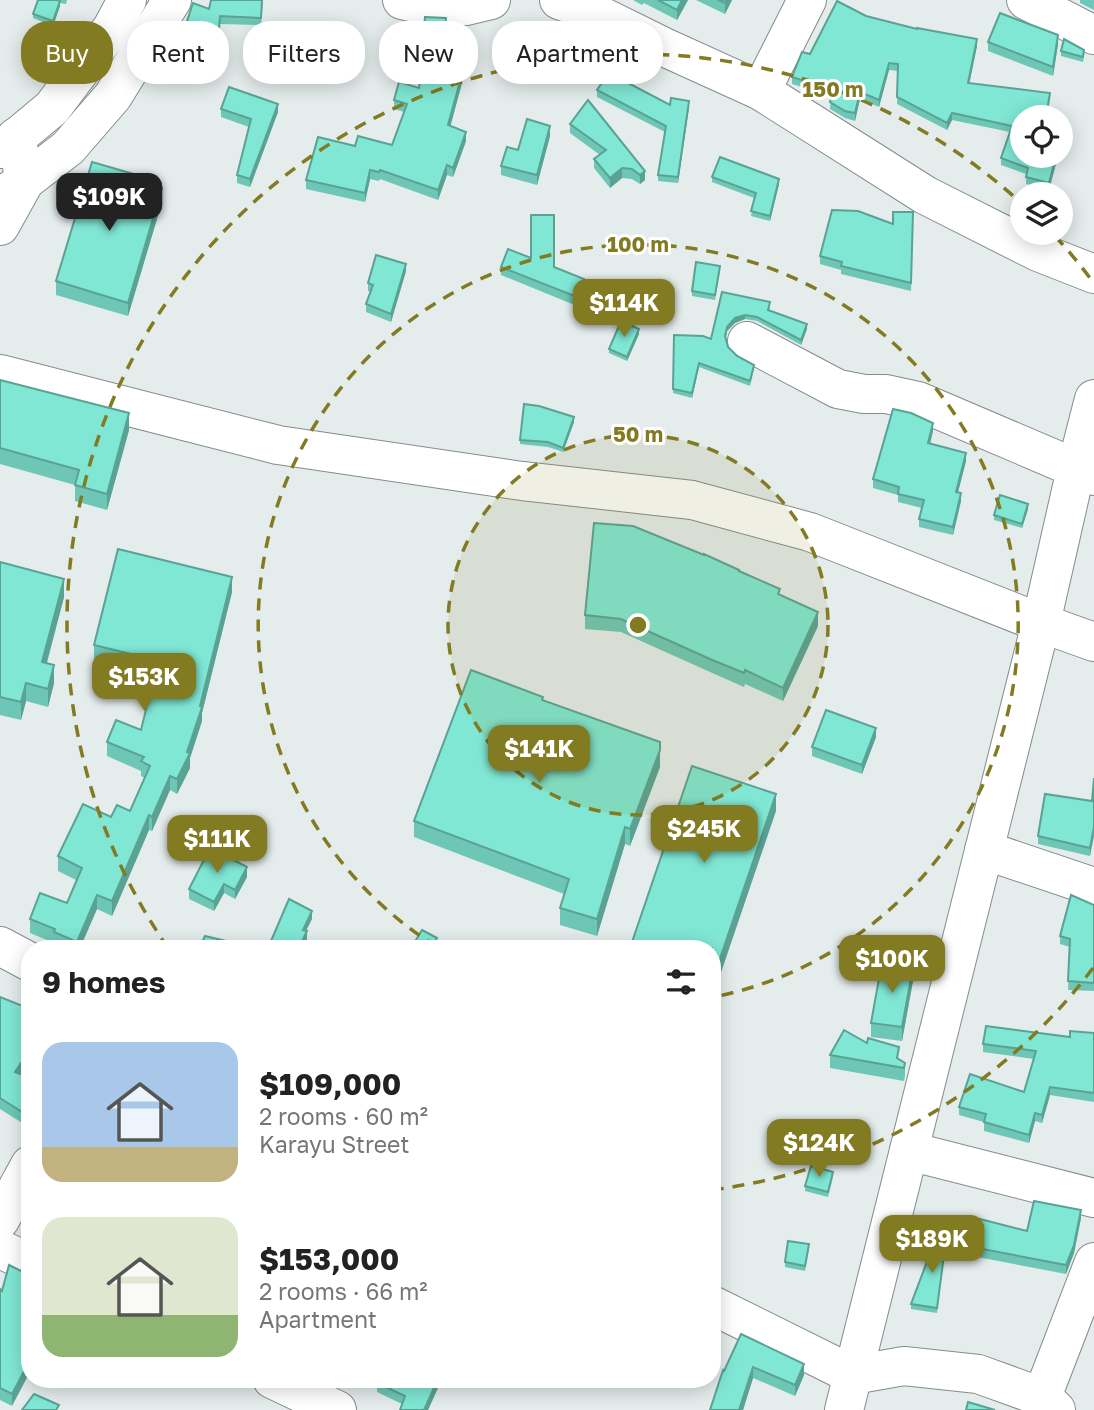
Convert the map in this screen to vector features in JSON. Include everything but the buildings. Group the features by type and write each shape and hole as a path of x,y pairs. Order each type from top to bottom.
{"street":[{"path":"0,226 13,189 8,143 52,108 112,28 127,0"},
{"path":"13,189 68,148 113,96 172,0"},
{"path":"402,0 419,4 466,6 491,0"},
{"path":"559,0 591,11 761,91 925,195 1038,252 1094,274"},
{"path":"761,91 807,0"},
{"path":"1026,0 1094,35"},
{"path":"747,341 838,389 864,394 886,394 918,401 1085,472"},
{"path":"0,374 278,445 522,481 692,500 810,532 1094,642"},
{"path":"849,1392 1041,623 1085,472 1094,399"},
{"path":"984,850 1094,887"},
{"path":"0,946 21,957"},
{"path":"909,1151 1094,1198"},
{"path":"0,1220 21,1182"},
{"path":"0,1249 21,1259"},
{"path":"849,1392 904,1366 978,1374 1049,1404 1094,1262"},
{"path":"721,1311 849,1392"},
{"path":"291,1388 337,1410"}]}
